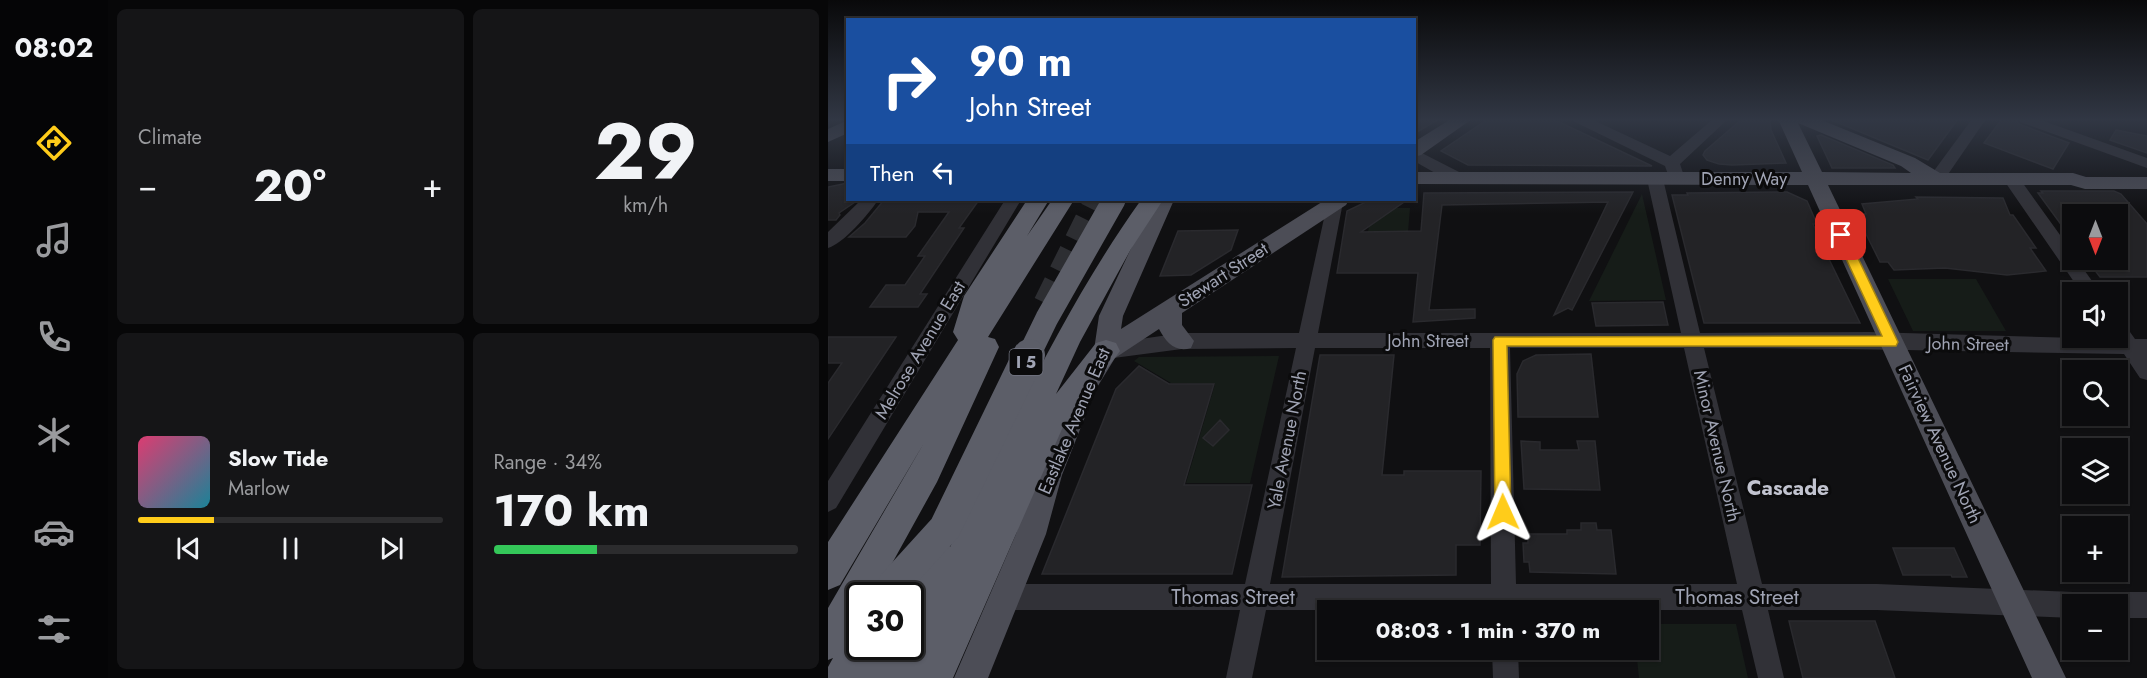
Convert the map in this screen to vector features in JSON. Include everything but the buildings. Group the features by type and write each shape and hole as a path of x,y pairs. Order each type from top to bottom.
{"highway":[{"path":"960,360 973,303 1037,201"},
{"path":"828,573 1024,258 1062,201"},
{"name":"I 5","path":"918,582 1047,318 1113,201"},
{"path":"990,421 1137,201"},
{"path":"904,678 1067,340 1121,246 1151,201"},
{"path":"828,642 937,450 1024,258"},
{"path":"910,582 990,421 1042,309"},
{"path":"1022,430 1068,375 1106,351"},
{"path":"934,678 1044,435 1056,413 1106,351"},
{"path":"896,582 945,528"},
{"path":"842,678 852,660"},
{"path":"861,678 870,660"},
{"path":"870,678 879,660"}],"main road":[{"name":"Fairview Avenue North","path":"1802,151 2049,678"},
{"path":"1881,151 1908,162 1936,179"},
{"name":"Denny Way","path":"1416,178 1655,178 1675,171 1815,179 2073,179 2085,183 2147,183"},
{"path":"828,175 846,175"},
{"name":"Denny Way","path":"2073,179 2079,176 2147,176"},
{"name":"Eastlake Avenue East","path":"971,678 1031,534 1048,475 1085,386 1106,351 1111,316 1164,201"},
{"name":"Stewart Street","path":"1106,351 1337,201"},
{"path":"1171,309 1170,328 1182,341"}],"street":[{"path":"1638,151 1675,171 1693,151"},
{"path":"1936,179 1956,151"},
{"path":"2113,151 2147,163"},
{"path":"1416,153 1457,178"},
{"name":"Minor Avenue North","path":"1655,178 1771,678"},
{"path":"2011,179 2084,282"},
{"path":"828,242 854,219 869,201"},
{"name":"Melrose Avenue East","path":"828,501 1012,201"},
{"name":"Yale Avenue North","path":"1239,678 1337,201"},
{"path":"1500,340 1504,600"},
{"name":"John Street","path":"1106,351 1182,341 1692,340 2138,347"},
{"path":"2138,347 2147,372"},
{"name":"Thomas Street","path":"1005,597 1255,597 1362,600"},
{"name":"Thomas Street","path":"1646,600 1752,597 1947,599 2062,605"},
{"path":"2128,605 2147,605"},
{"path":"1506,660 1506,678"}],"shaded area":[{"path":"1642,194 1666,300 1589,301"},
{"path":"1395,208 1410,208 1408,232 1368,232 1369,226"},
{"path":"1888,279 1976,279 2006,331 1913,331"},
{"path":"1279,356 1250,483 1186,483 1215,384 1171,383 1134,361 1139,357"},
{"path":"1659,624 1736,624 1748,678 1639,678 1637,660 1659,660"}],"tunnel":[{"path":"1045,303 1096,201"}],"district":[{"name":"Cascade","path":"1788,488"}],"route":[{"path":"1503,512 1500,340 1869,340 1892,342 1841,235"}]}
